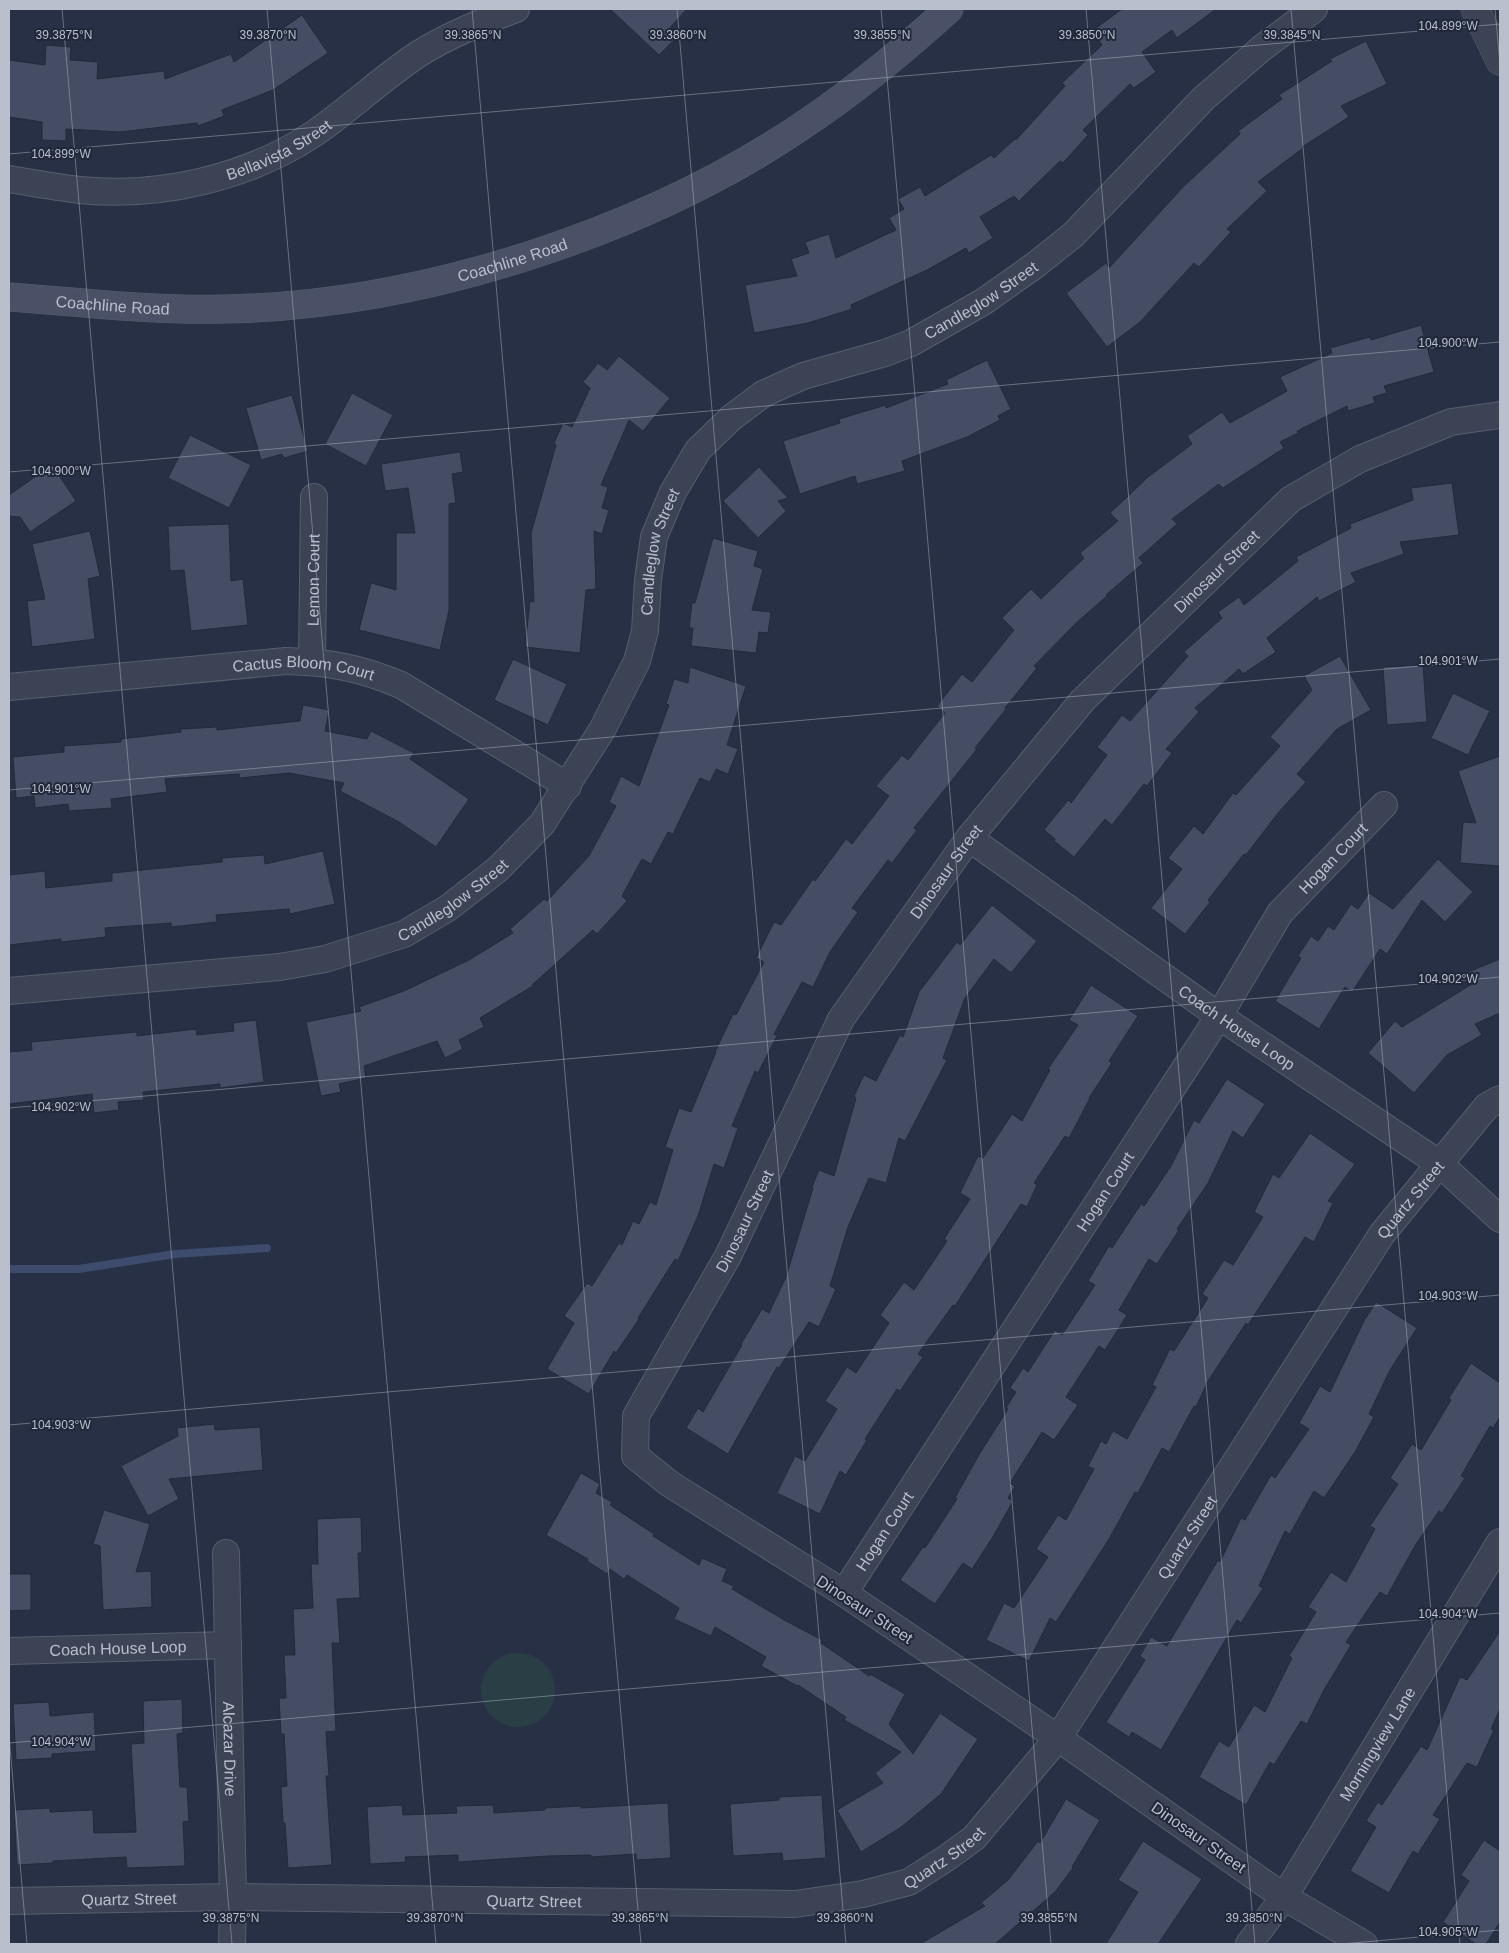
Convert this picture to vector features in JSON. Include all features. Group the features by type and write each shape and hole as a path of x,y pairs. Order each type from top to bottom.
{"main road":[{"name":"Coachline Road","path":"9,296 161,309 226,309 289,305 415,287 475,272 534,254 646,211 700,186 760,152 817,116 872,75 949,9"}],"street":[{"name":"Candleglow Street","path":"9,991 280,967 325,959 404,934 448,908 498,870 542,824 602,730 637,661 645,631 648,580 654,537 673,492 698,450 731,418 763,394 803,376 885,353 911,343 983,302 1034,266 1074,235 1204,98 1262,48 1314,9"},
{"path":"1475,9 1500,61"},
{"name":"Bellavista Street","path":"9,179 81,190 127,191 168,188 215,178 263,162 314,134 419,54 507,10"},
{"name":"Dinosaur Street","path":"1364,1944 1284,1897 1058,1738 844,1594 670,1484 634,1456 636,1416 728,1256 841,1019 969,838 1083,700 1292,500 1360,460 1451,422 1500,415"},
{"name":"Lemon Court","path":"312,662 314,497"},
{"name":"Cactus Bloom Court","path":"9,687 286,661 324,662 372,673 401,685 568,786"},
{"name":"Hogan Court","path":"844,1594 1219,1016 1280,913 1384,805"},
{"name":"Coach House Loop","path":"969,838 1219,1016 1440,1164 1500,1219"},
{"name":"Quartz Street","path":"9,1901 232,1897 794,1904 863,1894 909,1882 974,1838 1058,1738 1382,1234 1487,1106 1500,1099"},
{"name":"Morningview Lane","path":"1249,1944 1284,1897 1500,1542"},
{"name":"Alcazar Drive","path":"226,1553 232,1944"},
{"name":"Coach House Loop","path":"9,1651 228,1645"}],"green space":[{"path":"518,1653 539,1659 549,1669 555,1690 549,1711 539,1721 518,1727 497,1721 487,1711 481,1690 487,1669 497,1659"}],"building":[{"path":"610,9 687,9 667,31 675,39 659,55"},
{"path":"1122,9 1216,9 1177,38 1172,30 1142,52 1156,72 1134,88 1130,84 1083,130 1088,135 1063,163 1060,161 1019,201 1014,196 980,217 993,238 969,253 966,248 927,270 851,305 852,309 808,323 754,333 745,285 797,276 791,259 809,253 805,242 829,234 836,258 896,230 889,218 904,209 898,199 920,187 925,196 991,155 994,158 1016,140 1065,86 1062,83 1102,45 1092,31"},
{"path":"302,15 328,53 273,90 222,110 224,116 198,126 197,123 120,132 66,129 66,141 42,140 42,122 9,117 9,60 45,65 46,45 71,47 70,60 98,62 97,79 164,71 165,79 231,54 234,62"},
{"path":"1366,41 1387,84 1341,106 1349,117 1302,147 1258,182 1267,191 1227,229 1231,232 1199,267 1194,263 1140,322 1107,347 1066,293 1106,263 1109,268 1183,187 1240,134 1238,131 1282,99 1279,95 1332,61 1330,59"},
{"path":"1421,325 1434,372 1384,386 1387,393 1373,397 1375,403 1348,411 1347,406 1297,431 1298,433 1280,442 1284,448 1223,488 1219,484 1172,519 1177,524 1139,558 1143,563 1076,623 1034,666 1037,668 975,748 977,749 914,828 917,830 892,863 888,860 852,908 858,912 830,952 813,987 802,982 774,1034 777,1036 758,1073 755,1071 732,1126 738,1128 724,1168 714,1164 698,1216 678,1261 675,1259 639,1319 616,1353 614,1351 589,1394 547,1369 574,1323 564,1316 587,1283 592,1286 619,1243 622,1245 633,1221 639,1224 650,1202 656,1205 673,1150 665,1147 679,1108 691,1112 715,1052 733,1014 736,1015 764,962 756,958 774,922 781,925 813,879 815,881 846,839 852,844 889,796 876,786 902,755 908,760 945,713 937,706 962,674 972,682 1014,630 1002,618 1031,589 1041,599 1084,558 1080,553 1118,521 1110,513 1148,477 1192,444 1187,436 1222,412 1230,423 1287,391 1280,377 1332,353 1330,348 1370,337 1371,340"},
{"path":"619,356 670,398 643,431 629,420 601,485 608,487 602,508 609,510 602,534 594,531 596,589 586,590 580,653 525,647 530,601 534,602 531,533 556,445 554,443 563,423 572,427 590,388 583,382 598,363 607,370"},
{"path":"987,360 1011,409 998,416 1000,420 967,437 902,461 905,471 857,484 855,476 800,494 783,441 840,423 839,419 886,405 886,408 948,384 946,380"},
{"path":"352,393 393,415 366,466 325,444"},
{"path":"292,395 308,451 284,458 282,454 261,460 246,408"},
{"path":"190,435 251,465 229,508 168,478"},
{"path":"460,452 463,472 452,474 456,503 449,504 449,610 440,650 359,630 371,583 396,590 396,533 415,533 408,488 385,491 381,464"},
{"path":"52,465 76,501 30,532 20,517 9,516 9,495"},
{"path":"759,467 788,498 778,501 786,511 758,538 723,501"},
{"path":"1452,483 1459,535 1400,542 1404,554 1351,573 1356,582 1319,601 1317,597 1267,638 1276,652 1243,674 1239,669 1195,708 1199,712 1166,749 1172,753 1147,786 1144,784 1112,825 1105,819 1074,857 1044,830 1068,800 1071,803 1107,755 1097,747 1122,715 1130,721 1188,656 1184,652 1222,618 1218,612 1239,597 1244,605 1298,561 1296,557 1351,528 1350,524 1413,500 1411,488"},
{"path":"229,524 231,581 243,579 248,625 191,631 184,570 170,571 168,526"},
{"path":"90,531 100,576 88,579 95,639 32,647 27,601 45,599 32,544"},
{"path":"713,538 758,551 754,566 763,569 752,610 771,612 768,633 759,632 756,653 691,646 693,628 689,628 692,603 695,603"},
{"path":"1340,656 1371,710 1337,729 1297,774 1306,782 1278,813 1246,855 1244,854 1208,900 1210,902 1185,934 1151,908 1182,869 1168,858 1194,826 1203,834 1233,793 1236,795 1280,746 1270,737 1312,690 1304,676"},
{"path":"513,659 567,684 548,725 494,700"},
{"path":"1423,665 1427,722 1387,725 1383,667"},
{"path":"690,667 746,686 727,745 738,749 728,774 716,769 710,782 700,778 673,834 668,832 651,864 642,859 622,896 627,901 597,934 593,930 533,986 480,1018 484,1027 459,1040 463,1049 445,1058 437,1041 364,1066 366,1078 339,1084 341,1092 321,1096 306,1022 361,1011 359,1007 404,991 469,960 513,933 510,929 544,899 547,901 589,856 616,806 609,802 621,776 639,786 669,705 666,704 674,679 688,683"},
{"path":"1453,693 1490,711 1468,755 1431,738"},
{"path":"303,705 329,710 325,731 367,739 371,731 414,753 410,759 469,799 436,847 399,822 340,791 344,783 289,773 240,778 239,774 165,779 167,792 111,799 112,808 69,811 68,804 35,808 34,796 16,798 13,757 64,752 64,746 121,742 121,739 181,732 181,729 217,727 217,730 300,721"},
{"path":"1500,756 1500,866 1460,863 1463,822 1476,823 1458,771"},
{"path":"323,851 335,904 290,914 289,909 216,915 217,922 171,927 171,923 105,928 106,937 61,942 61,939 9,945 9,875 45,871 46,888 112,881 112,873 222,862 222,858 264,855 265,864"},
{"path":"1438,859 1473,892 1445,922 1422,900 1387,954 1380,949 1352,992 1345,987 1319,1029 1275,1001 1301,958 1298,956 1311,936 1318,941 1328,926 1334,930 1351,904 1358,909 1369,893 1393,909"},
{"path":"992,905 1037,941 1011,973 994,959 965,998 943,1058 947,1060 905,1141 899,1138 886,1183 869,1178 848,1227 830,1286 836,1289 819,1327 809,1322 779,1368 777,1367 728,1454 686,1428 698,1408 703,1412 762,1309 769,1313 786,1277 812,1187 819,1170 834,1176 856,1098 854,1096 864,1075 876,1081 900,1035 903,1037 919,992 957,942 960,945"},
{"path":"1500,959 1500,1013 1475,1024 1482,1035 1447,1055 1414,1093 1368,1053 1395,1021 1402,1027 1472,984 1468,972"},
{"path":"1091,985 1138,1016 1109,1061 1112,1063 1089,1098 1069,1138 1065,1136 1034,1183 1037,1185 1027,1207 1021,1204 955,1306 953,1305 918,1354 923,1357 900,1391 897,1389 865,1439 867,1440 846,1475 840,1471 820,1514 777,1493 795,1456 805,1461 837,1409 825,1401 847,1367 856,1373 889,1323 880,1315 904,1282 914,1290 947,1241 944,1239 970,1199 960,1193 978,1156 983,1158 1012,1114 1022,1121 1050,1070 1048,1069 1078,1025 1069,1020"},
{"path":"256,1020 264,1082 220,1088 220,1084 143,1092 144,1100 118,1102 119,1110 94,1113 92,1094 9,1104 9,1052 32,1050 31,1042 137,1032 137,1036 196,1029 197,1035 234,1031 233,1023"},
{"path":"1227,1079 1265,1104 1243,1138 1233,1131 1208,1183 1177,1229 1179,1230 1157,1264 1149,1259 1119,1310 1127,1315 1105,1350 1099,1346 1066,1397 1078,1405 1054,1440 1042,1432 1010,1483 1015,1486 1008,1498 1013,1501 994,1535 972,1569 963,1563 935,1604 900,1580 923,1547 925,1548 957,1499 955,1498 980,1453 1008,1409 1006,1408 1016,1392 1010,1388 1023,1368 1028,1372 1055,1330 1062,1335 1095,1285 1088,1281 1109,1246 1112,1248 1141,1204 1144,1206 1171,1166 1194,1120 1199,1123"},
{"path":"1310,1133 1355,1164 1328,1201 1333,1203 1314,1242 1305,1237 1248,1325 1246,1323 1208,1381 1196,1407 1194,1406 1169,1452 1162,1448 1138,1493 1135,1492 1109,1539 1056,1622 1050,1618 1029,1661 986,1640 1004,1603 1014,1608 1048,1557 1036,1549 1058,1515 1066,1520 1094,1469 1088,1466 1101,1441 1106,1444 1113,1431 1127,1439 1156,1387 1152,1385 1170,1349 1174,1351 1208,1298 1202,1294 1224,1260 1233,1265 1263,1217 1254,1212 1273,1174 1279,1178"},
{"path":"1376,1302 1417,1328 1390,1370 1369,1414 1374,1417 1355,1452 1324,1498 1314,1491 1290,1534 1285,1531 1259,1586 1263,1588 1241,1623 1237,1620 1161,1750 1132,1732 1129,1737 1106,1722 1145,1660 1140,1656 1151,1637 1167,1646 1218,1560 1220,1562 1241,1518 1245,1520 1271,1475 1275,1478 1309,1429 1299,1423 1320,1386 1330,1392 1364,1321"},
{"path":"1471,1363 1500,1383 1500,1417 1493,1428 1490,1426 1461,1476 1465,1478 1442,1513 1439,1511 1416,1544 1387,1596 1380,1592 1346,1642 1351,1645 1324,1690 1307,1724 1301,1721 1274,1765 1270,1762 1246,1805 1199,1777 1219,1741 1229,1747 1254,1705 1265,1712 1292,1658 1289,1656 1316,1612 1308,1607 1331,1572 1346,1582 1375,1529 1370,1526 1398,1484 1390,1478 1412,1444 1421,1450 1451,1400 1449,1398"},
{"path":"214,1424 215,1430 260,1427 263,1470 169,1479 179,1499 148,1516 121,1466 178,1436 177,1428"},
{"path":"581,1473 600,1484 596,1493 612,1502 610,1505 654,1534 653,1536 699,1565 702,1558 727,1569 722,1581 734,1586 732,1589 822,1640 821,1643 869,1676 870,1674 905,1694 889,1724 913,1754 940,1713 978,1739 941,1794 900,1828 861,1852 837,1810 883,1783 875,1773 901,1752 844,1720 846,1717 798,1685 761,1666 766,1657 715,1627 711,1636 674,1619 679,1608 627,1575 624,1579 610,1569 607,1574 587,1561 588,1559 546,1535"},
{"path":"104,1510 150,1524 136,1572 151,1571 152,1607 103,1610 100,1546 93,1544"},
{"path":"361,1517 362,1553 358,1553 360,1598 337,1599 340,1643 332,1643 336,1731 326,1732 329,1776 326,1776 332,1865 288,1868 281,1787 287,1786 284,1734 281,1734 279,1698 286,1698 284,1655 295,1655 293,1609 313,1608 311,1564 318,1564 317,1519"},
{"path":"9,1574 31,1574 31,1610 9,1611"},
{"path":"1500,1631 1500,1709 1491,1729 1494,1730 1477,1767 1467,1763 1433,1815 1440,1819 1418,1854 1413,1851 1389,1893 1350,1871 1376,1827 1366,1821 1378,1802 1382,1805 1421,1746 1427,1750 1460,1677 1467,1680"},
{"path":"182,1699 183,1733 177,1734 180,1787 187,1787 189,1821 183,1822 185,1866 127,1868 126,1857 17,1865 14,1810 50,1808 50,1812 93,1810 94,1833 136,1832 131,1744 144,1743 143,1701"},
{"path":"49,1702 50,1716 94,1712 96,1751 52,1754 52,1758 16,1760 13,1704"},
{"path":"822,1795 826,1858 783,1861 782,1853 733,1856 730,1804 779,1800 779,1797"},
{"path":"1066,1799 1100,1820 1073,1868 1055,1892 995,1944 920,1944 985,1906 981,1903 1008,1880 1038,1841 1040,1843"},
{"path":"668,1803 671,1858 636,1860 636,1854 591,1857 591,1855 548,1856 458,1862 458,1855 405,1857 406,1862 370,1864 367,1807 402,1805 403,1815 457,1813 456,1806 493,1805 494,1813 545,1810 545,1808"},
{"path":"1484,1840 1500,1851 1500,1922 1486,1944 1476,1944 1443,1922 1469,1881 1461,1875"},
{"path":"1143,1841 1202,1879 1158,1944 1106,1944 1138,1892 1118,1880"}],"waterway":[{"path":"9,1269 79,1269 175,1254 267,1248"}]}
